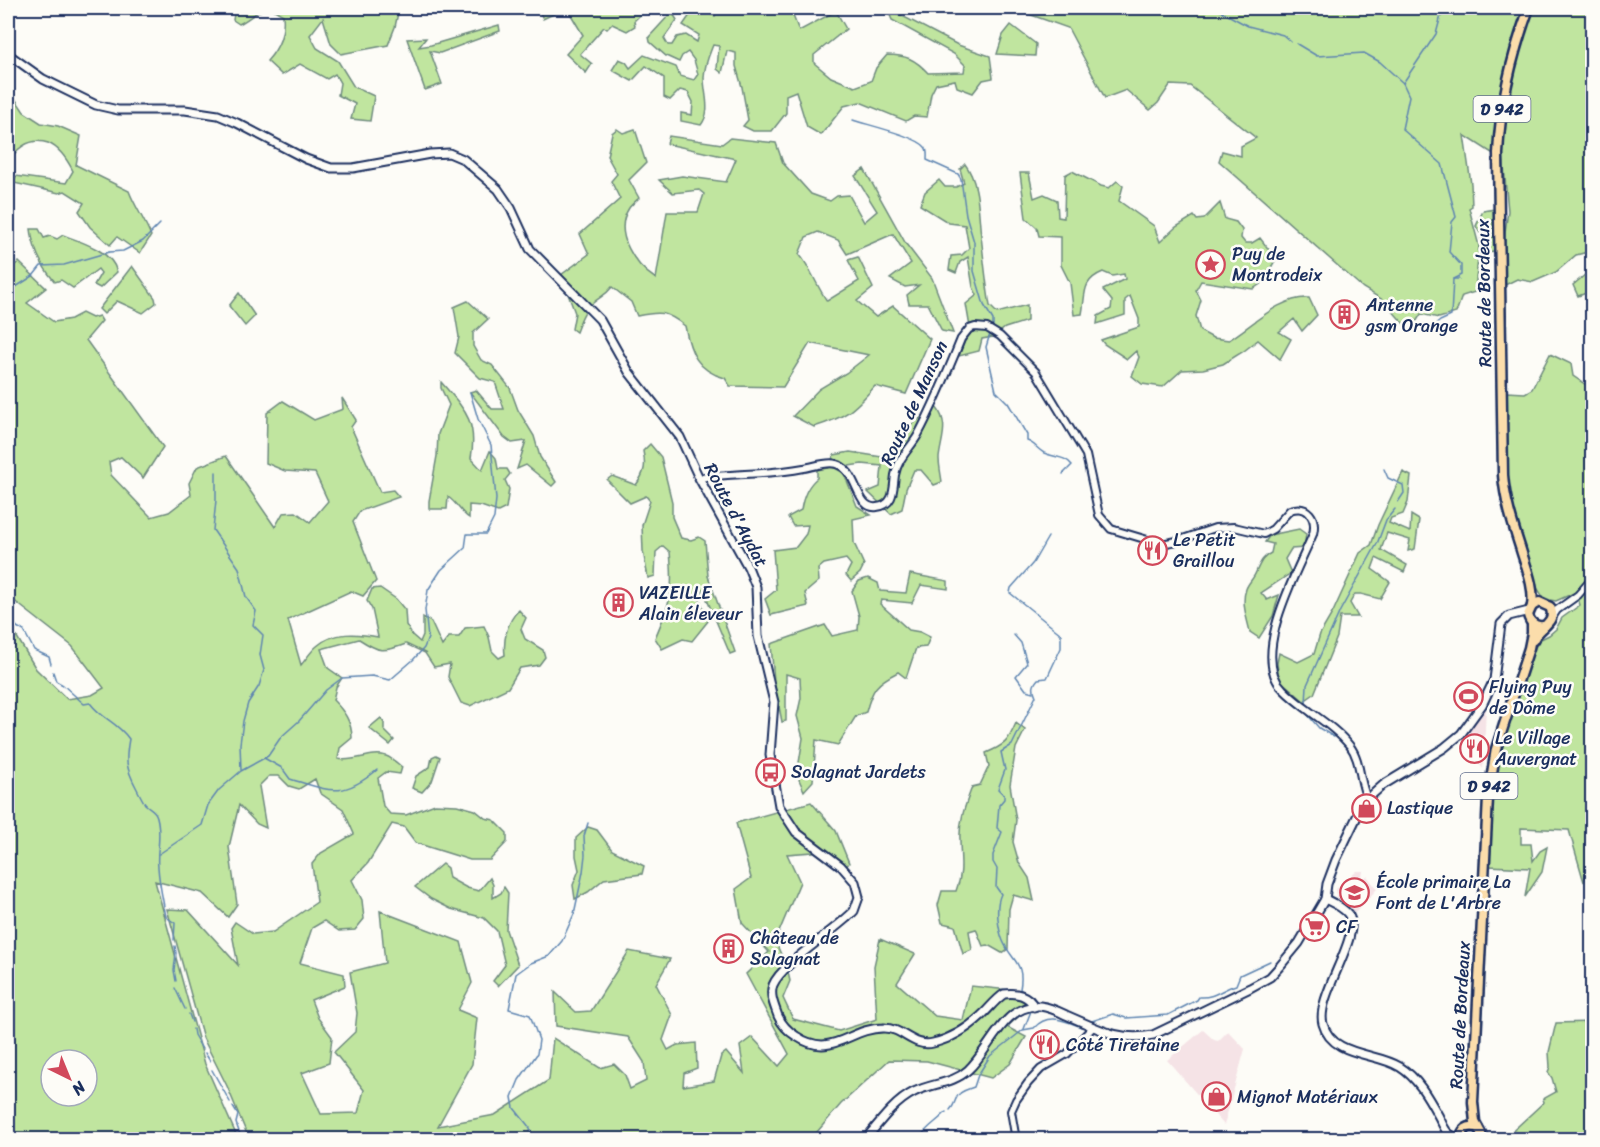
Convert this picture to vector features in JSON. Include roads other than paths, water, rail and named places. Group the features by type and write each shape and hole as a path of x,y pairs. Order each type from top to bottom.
{"main road":[{"name":"Route de Bordeaux","path":"1473,1135 1490,779 1499,739 1529,648 1533,628 1530,615 1533,599 1529,578 1509,511 1503,475 1498,154 1503,100 1510,68 1529,8"},
{"name":"Route d'Aydat","path":"8,54 43,79 96,105 114,109 186,110 218,115 306,159 331,168 353,168 430,154 449,153 463,159 498,189 511,208 530,249 600,320 629,372 680,437 699,478 748,567 756,587 758,636 774,702 771,764 779,806 796,832 841,866 855,882 859,892 857,906 851,914 776,979 772,994 782,1023 811,1045 826,1045 872,1029 885,1028 901,1032 917,1043 926,1044 943,1040 960,1031 982,1015 1004,994 1021,995 1031,1000 1034,1006"},
{"name":"Route de Bordeaux","path":"1529,578 1540,599 1546,604"},
{"path":"1539,602 1546,604 1552,616 1550,622 1538,627 1530,615 1539,602"},
{"path":"865,1140 906,1097 963,1074 1009,1018 1021,1010 1034,1006 1046,1007 1093,1028 1113,1034 1131,1038 1153,1035 1272,975 1299,943 1325,899 1327,884 1336,860 1367,798 1383,785 1444,748 1464,730 1493,685 1497,669 1501,624 1512,614 1530,615"},
{"name":"Route de Bordeaux","path":"1529,648 1543,626"},
{"path":"1325,899 1347,913 1352,925 1345,951 1325,1001 1322,1018 1326,1030 1346,1049 1390,1062 1409,1073 1451,1130 1473,1135"}],"street":[{"name":"Route de Manson","path":"699,478 793,470 830,463 847,470 860,497 866,504 879,507 885,504 893,494 895,475 901,459 921,428 961,339 969,329 981,327 992,330 1030,365 1040,378 1086,455 1099,515 1103,522 1114,531 1163,544 1215,528 1234,527 1264,534 1269,532 1283,516 1296,508 1306,510 1313,518 1314,534 1274,626 1273,673 1276,682 1284,691 1328,725 1351,747 1367,798"},
{"path":"1552,616 1591,580"},
{"path":"1546,604 1574,598"},
{"path":"1016,1140 1011,1111 1028,1083 1041,1069 1066,1054 1093,1028"}],"waterway":[{"path":"1215,8 1248,26 1283,35 1291,42"},
{"path":"1403,83 1436,34 1443,8"},
{"path":"1297,44 1317,56 1364,53 1380,62 1403,83 1409,96 1402,129 1442,164 1456,217 1452,222 1449,252 1461,265 1461,275 1453,279"},
{"path":"853,120 920,143 927,150 927,160 958,174 974,242 974,271 984,305 993,320 993,327"},
{"path":"8,292 33,276 41,266 64,265 109,252 123,251 143,241 160,224"},
{"path":"1432,328 1451,316 1453,279 1459,279"},
{"path":"990,334 986,347 996,391 1008,403 1027,435 1027,441 1044,453 1063,459 1072,465 1063,474"},
{"path":"159,854 202,825 208,805 219,790 241,771 268,756 281,737 299,721 326,690 342,678 372,676 390,680 424,648 428,638 425,610 428,590 441,570 465,548 467,534 486,534 494,518 496,499 491,445 478,419 470,392"},
{"path":"1384,469 1388,478 1403,485 1404,493 1398,502"},
{"path":"216,472 213,530 239,568 246,597 256,611 253,625 263,635 260,655 264,670 259,686 248,703 243,721 240,744 241,770"},
{"path":"1306,704 1307,685 1340,611 1377,544 1386,520 1395,509"},
{"path":"1029,995 1020,989 1019,967 1003,941 1000,930 998,911 1001,894 996,887 997,869 993,862 993,855 1002,832 997,828 999,805 1004,799 1004,795 998,789 1005,770 1001,752 1012,745 1036,696 1035,684 1038,679 1047,678 1061,648 1061,634 1010,593 1011,588 1033,563 1048,537"},
{"path":"8,615 17,627 24,631 34,650 49,657 51,664"},
{"path":"1014,635 1021,643 1027,663 1016,676 1026,690 1033,692"},
{"path":"53,672 56,681 84,704 90,703 129,739 127,764 130,775 145,804 154,811 157,817 159,880 166,917 175,923 174,940"},
{"path":"1307,714 1319,728 1334,737"},
{"path":"264,758 282,768 290,779 335,790 354,785 377,770"},
{"path":"531,1140 530,1128 514,1108 512,1097 519,1080 537,1054 539,1040 530,1015 509,1009 516,974 531,963 549,956 562,941 574,914 583,872 584,836 588,823"},
{"path":"175,946 176,981"},
{"path":"1089,1022 1113,1014 1126,1018 1168,1015 1199,997 1214,995 1236,985 1240,975 1270,961"},
{"path":"175,988 185,1009"},
{"path":"1024,1029 1031,1011"},
{"path":"189,1014 192,1022"},
{"path":"950,1110 960,1093 974,1087 978,1075 990,1056 1023,1030 1034,1028 1039,1023 1051,1019 1063,1020 1081,1027"},
{"path":"193,1029 202,1049"},
{"path":"205,1053 210,1061"},
{"path":"212,1070 230,1102"},
{"path":"233,1107 238,1115 236,1123 242,1140"},
{"path":"918,1140 946,1112"}],"place":[{"name":"Puy de Montrodeix","path":"1211,264"},
{"name":"Antenne gsm Orange","path":"1345,315"},
{"name":"Le Petit Graillou","path":"1152,550"},
{"name":"VAZEILLE Alain éleveur","path":"618,603"},
{"name":"Flying Puy de Dôme","path":"1468,697"},
{"name":"Le Village Auvergnat","path":"1474,748"},
{"name":"Solagnat Jardets","path":"770,772"},
{"name":"Lastique","path":"1366,808"},
{"name":"École primaire La Font de L'Arbre","path":"1355,892"},
{"name":"CF","path":"1315,927"},
{"name":"Château de Solagnat","path":"729,948"},
{"name":"Côté Tiretaine","path":"1045,1045"},
{"name":"Mignot Matériaux","path":"1216,1097"}]}
